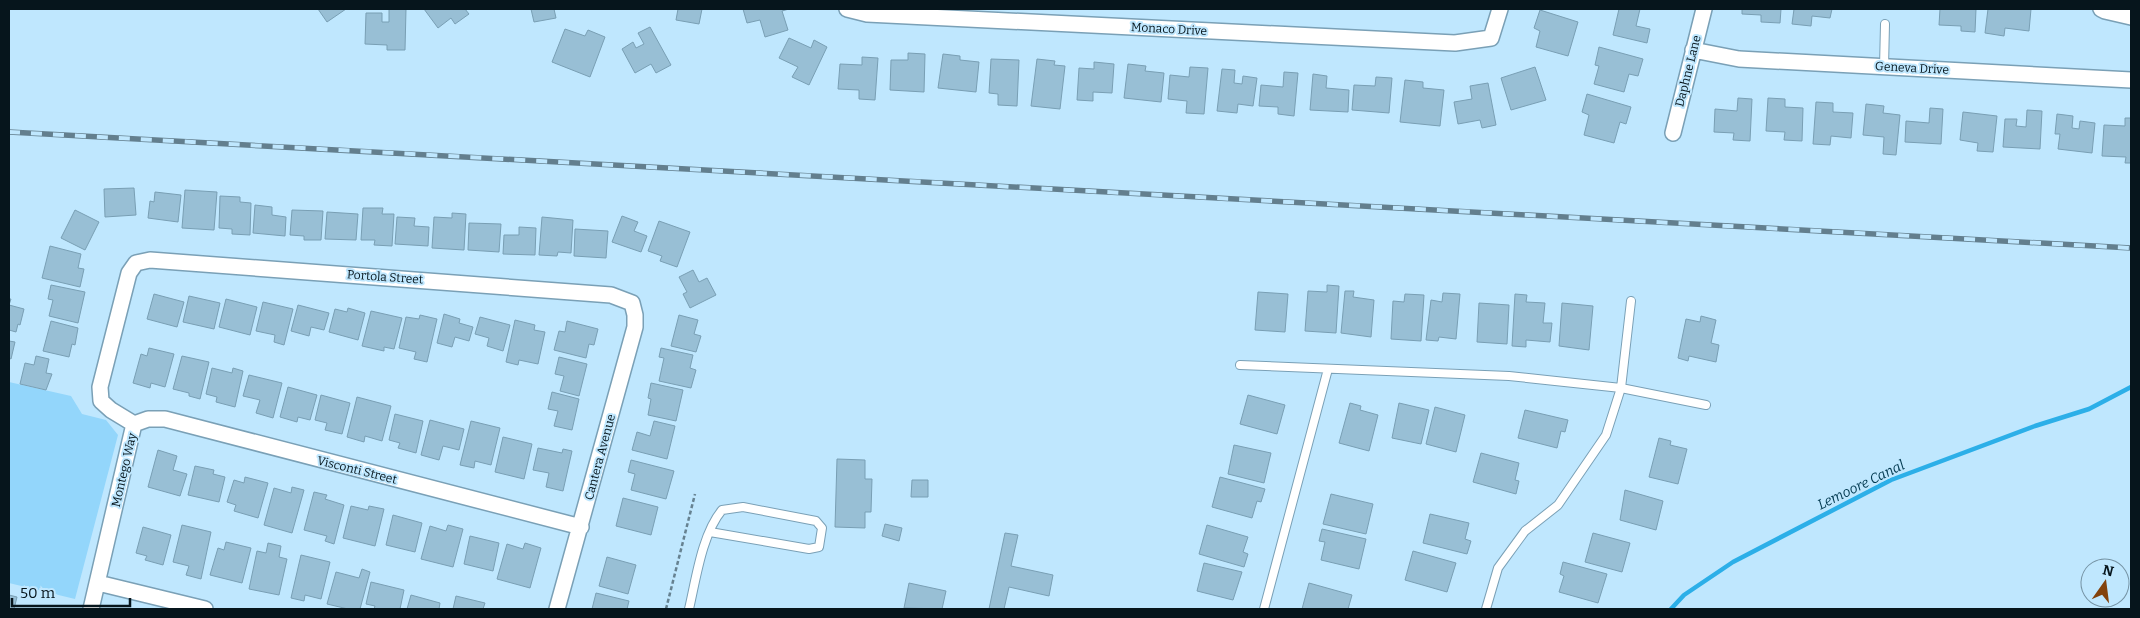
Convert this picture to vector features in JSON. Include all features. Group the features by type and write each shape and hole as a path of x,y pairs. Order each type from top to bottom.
{"street":[{"name":"Monaco Drive","path":"847,9 867,14 1030,15 1455,43 1491,38 1500,9"},
{"name":"Daphne Lane","path":"1673,133 1704,9"},
{"path":"2101,9 2131,17"},
{"name":"Geneva Drive","path":"1694,50 1739,59 2131,80"},
{"name":"Portola Street","path":"136,263 163,260 611,295 622,298 632,304"},
{"name":"Montego Way","path":"91,609 134,424 100,401 100,387 125,285 129,273 136,263"},
{"name":"Cantera Avenue","path":"557,609 635,327 635,315 632,304"},
{"name":"Visconti Street","path":"134,424 148,418 165,420 580,527"},
{"path":"98,582 204,609"}],"lane":[{"path":"1884,67 1885,24"},
{"path":"1486,609 1498,568 1525,531 1558,505 1606,435 1621,388 1631,301"},
{"path":"1240,365 1509,376 1621,388 1706,405"},
{"path":"1264,609 1328,369"},
{"path":"689,609 713,520 722,510 737,507 816,521 822,528 819,547 810,548 710,532"}],"path":[{"path":"666,609 695,494"}],"shaded area":[{"path":"9,382 71,396 82,414 106,420 118,435 75,599 9,583"}],"building":[{"path":"318,9 346,9 327,22"},
{"path":"389,9 406,9 405,50 387,50 387,45 365,44 366,13 382,13 382,22 389,22"},
{"path":"424,9 465,9 469,14 455,24 451,18 438,28"},
{"path":"531,9 554,9 556,18 534,22"},
{"path":"678,9 702,9 699,24 676,20"},
{"path":"743,9 789,9 782,11 788,30 765,37 760,20 747,23"},
{"path":"1619,9 1640,9 1636,26 1650,29 1647,43 1613,35"},
{"path":"1742,9 1781,9 1780,23 1761,22 1761,15 1742,14"},
{"path":"1794,9 1832,9 1830,18 1812,16 1811,26 1792,24"},
{"path":"1940,9 1976,9 1975,32 1961,31 1961,26 1939,25"},
{"path":"1988,9 2031,9 2029,31 2005,28 2004,36 1985,33"},
{"path":"1540,10 1578,22 1568,56 1536,47 1540,31 1534,28"},
{"path":"650,27 671,65 656,73 651,64 635,73 622,49 633,42 636,48 644,44 638,33"},
{"path":"565,29 585,36 588,30 605,37 590,77 552,62"},
{"path":"789,38 811,48 814,40 827,47 809,85 792,77 798,67 779,58"},
{"path":"1599,47 1643,59 1638,76 1629,74 1624,92 1594,84 1599,66 1595,65"},
{"path":"908,53 925,54 924,92 890,90 891,60 908,60"},
{"path":"943,54 960,56 960,60 979,62 976,92 938,88"},
{"path":"862,57 878,58 875,100 859,99 859,90 838,89 840,64 862,65"},
{"path":"991,59 1019,60 1017,106 998,105 998,94 989,93"},
{"path":"1037,59 1055,61 1054,65 1065,66 1060,109 1031,106"},
{"path":"1094,62 1114,64 1112,93 1093,92 1093,101 1077,100 1079,68 1094,69"},
{"path":"1128,64 1146,66 1145,71 1164,73 1161,102 1124,98"},
{"path":"1190,67 1208,68 1204,114 1186,113 1187,101 1168,99 1170,75 1189,77"},
{"path":"1535,67 1546,100 1511,110 1501,78"},
{"path":"1222,69 1235,70 1234,83 1242,84 1243,76 1257,78 1253,106 1238,104 1237,113 1217,111"},
{"path":"1284,72 1298,73 1294,116 1278,114 1278,107 1259,106 1261,85 1283,87"},
{"path":"1313,74 1327,76 1326,88 1349,90 1348,112 1310,110"},
{"path":"1376,77 1392,78 1389,113 1352,110 1354,85 1375,86"},
{"path":"1405,80 1423,82 1423,88 1444,90 1440,126 1400,122"},
{"path":"1488,83 1496,125 1482,128 1480,120 1458,124 1454,102 1472,99 1470,86"},
{"path":"1587,94 1631,107 1626,124 1620,122 1614,143 1584,135 1589,115 1582,112"},
{"path":"1738,98 1752,99 1750,141 1733,140 1734,133 1714,132 1715,109 1737,111"},
{"path":"1768,98 1785,99 1785,107 1803,108 1802,141 1784,140 1785,132 1766,131"},
{"path":"1816,102 1833,103 1833,112 1853,113 1851,138 1831,136 1830,145 1813,144"},
{"path":"1866,104 1884,106 1883,113 1900,115 1896,155 1883,154 1884,137 1863,135"},
{"path":"1930,108 1943,109 1941,144 1905,142 1906,121 1929,123"},
{"path":"2027,110 2042,111 2040,149 2003,147 2005,119 2017,119 2016,126 2026,127"},
{"path":"1963,112 1997,116 1993,152 1977,151 1978,143 1960,140"},
{"path":"2057,114 2073,116 2072,128 2079,129 2080,121 2095,123 2092,153 2058,149 2060,134 2055,134"},
{"path":"2125,118 2131,118 2131,163 2125,163 2126,157 2102,156 2104,125 2125,126"},
{"path":"134,188 136,215 105,217 104,189"},
{"path":"185,190 217,192 214,230 182,228"},
{"path":"155,192 181,195 178,222 148,218 150,201 154,202"},
{"path":"220,196 240,197 240,202 251,203 250,235 232,234 232,229 219,228"},
{"path":"255,205 272,207 272,215 286,217 285,236 253,233"},
{"path":"363,208 383,208 382,214 394,214 392,246 374,245 375,240 361,240"},
{"path":"75,210 99,222 85,250 61,238"},
{"path":"292,210 323,211 321,240 304,240 304,236 290,235"},
{"path":"327,212 358,214 356,240 325,239"},
{"path":"452,213 466,214 464,250 432,248 434,217 452,218"},
{"path":"622,216 638,222 634,231 647,236 641,252 612,242"},
{"path":"397,217 415,218 414,226 429,227 428,246 395,244"},
{"path":"542,217 573,220 571,253 558,252 557,256 539,255"},
{"path":"659,221 690,232 677,267 660,261 662,256 648,251"},
{"path":"469,223 501,224 499,252 468,250"},
{"path":"519,227 536,228 535,255 503,254 504,235 519,235"},
{"path":"575,229 608,231 606,258 574,256"},
{"path":"50,246 81,254 78,268 84,269 80,287 42,278"},
{"path":"693,270 699,282 707,278 716,295 690,308 683,294 687,292 679,277"},
{"path":"51,285 85,292 78,323 49,316 53,300 48,299"},
{"path":"1327,285 1339,286 1336,333 1305,331 1308,291 1327,292"},
{"path":"1345,291 1354,291 1353,297 1374,300 1371,337 1341,333"},
{"path":"1258,292 1288,294 1285,332 1255,330"},
{"path":"1443,293 1460,294 1456,339 1439,337 1438,341 1426,340 1431,300 1442,302"},
{"path":"154,294 184,302 177,327 147,319"},
{"path":"1405,294 1424,295 1421,341 1391,339 1393,301 1404,302"},
{"path":"1515,294 1527,295 1526,302 1545,303 1543,323 1552,323 1550,342 1526,340 1526,347 1512,346"},
{"path":"189,296 220,303 214,329 183,322"},
{"path":"226,299 257,307 250,335 219,327"},
{"path":"263,302 293,309 284,345 274,342 275,335 256,331"},
{"path":"1479,303 1509,305 1507,344 1477,342"},
{"path":"1562,303 1593,306 1589,350 1559,346"},
{"path":"9,305 24,309 16,332 9,330"},
{"path":"298,305 329,313 324,330 311,327 309,336 291,331"},
{"path":"348,308 365,313 358,340 329,332 335,309 347,312"},
{"path":"371,311 402,318 394,349 384,347 384,351 362,346"},
{"path":"444,314 460,319 459,323 473,327 469,341 455,337 452,347 437,343"},
{"path":"420,315 437,319 427,362 414,359 416,352 399,348 406,317 419,319"},
{"path":"679,315 698,320 694,334 701,336 696,352 671,346"},
{"path":"1701,316 1716,320 1711,343 1719,345 1716,362 1689,356 1688,361 1678,358 1686,319 1700,322"},
{"path":"480,317 510,325 503,351 487,346 489,338 475,334"},
{"path":"515,320 535,325 534,330 545,332 538,364 519,360 518,365 506,362"},
{"path":"51,321 78,328 75,345 72,344 69,357 43,351"},
{"path":"567,321 598,329 594,345 589,344 586,358 554,350 559,331 565,332"},
{"path":"9,341 15,342 11,359 9,358"},
{"path":"149,348 174,354 165,387 151,383 150,388 133,383 141,354 147,356"},
{"path":"661,348 693,355 690,368 696,370 691,388 659,381 664,358 659,357"},
{"path":"36,356 49,359 46,373 52,374 46,390 20,384 25,363 34,365"},
{"path":"182,356 209,362 200,399 189,396 189,393 173,389"},
{"path":"559,357 587,364 579,396 560,391 564,376 555,374"},
{"path":"212,368 232,373 233,368 243,371 235,407 216,402 217,397 206,394"},
{"path":"249,375 282,383 273,418 256,413 260,400 243,396"},
{"path":"651,383 683,390 676,421 648,415 651,399 648,398"},
{"path":"288,387 317,395 310,420 298,417 297,422 280,417"},
{"path":"552,392 579,399 572,430 554,426 558,411 548,409"},
{"path":"321,395 350,403 342,434 325,430 327,423 315,420"},
{"path":"1248,395 1285,405 1277,434 1240,424"},
{"path":"357,397 391,406 382,441 365,436 364,442 347,437"},
{"path":"1350,403 1361,406 1360,410 1378,415 1369,451 1339,443"},
{"path":"1399,403 1429,410 1421,444 1392,438"},
{"path":"1435,407 1465,415 1456,452 1426,444"},
{"path":"1525,410 1568,420 1565,432 1561,431 1557,448 1518,438"},
{"path":"395,414 423,421 416,453 398,448 400,443 389,440"},
{"path":"430,420 464,429 459,450 443,446 439,460 421,455"},
{"path":"471,421 500,428 491,465 475,461 474,468 460,465"},
{"path":"654,421 675,426 667,459 632,450 637,432 650,436"},
{"path":"503,437 532,444 524,479 495,472"},
{"path":"1659,438 1671,441 1670,445 1687,449 1678,484 1649,477"},
{"path":"1234,445 1271,453 1264,483 1228,474"},
{"path":"538,448 562,453 563,449 572,451 563,491 546,487 549,473 533,470"},
{"path":"158,450 177,456 173,470 187,474 180,496 148,487"},
{"path":"1481,453 1519,463 1515,480 1519,481 1516,494 1473,482"},
{"path":"837,459 865,460 865,479 872,479 871,512 865,512 865,528 835,527"},
{"path":"631,460 674,471 666,499 631,490 635,474 628,472"},
{"path":"195,466 214,470 213,474 225,477 219,502 188,495"},
{"path":"245,477 268,483 258,518 234,511 236,505 227,502 234,480 244,483"},
{"path":"1220,477 1265,489 1261,502 1257,501 1252,518 1212,507"},
{"path":"912,480 928,480 928,497 911,497"},
{"path":"292,487 304,490 292,533 264,525 274,488 291,493"},
{"path":"1625,490 1663,501 1656,530 1620,520"},
{"path":"314,492 327,495 325,499 344,505 334,544 325,541 327,536 304,530"},
{"path":"1331,494 1373,504 1366,534 1323,524"},
{"path":"623,498 658,507 651,535 616,526"},
{"path":"351,506 368,510 369,506 384,509 375,546 343,538"},
{"path":"1430,514 1469,523 1465,539 1471,541 1467,554 1423,543"},
{"path":"393,515 422,523 415,552 386,545"},
{"path":"885,524 902,528 899,541 882,536"},
{"path":"182,525 211,532 201,579 186,575 189,566 173,562"},
{"path":"448,525 463,529 453,567 421,559 430,526 446,531"},
{"path":"1207,525 1248,537 1243,552 1248,554 1244,567 1199,554"},
{"path":"143,527 171,535 163,565 145,560 147,556 136,553"},
{"path":"1322,529 1366,539 1359,569 1321,560 1325,542 1319,541"},
{"path":"1005,533 1018,535 1011,566 1053,575 1049,596 1009,587 1004,609 989,609"},
{"path":"1593,533 1630,543 1622,572 1585,562"},
{"path":"470,536 499,543 493,571 464,564"},
{"path":"226,542 251,548 242,583 210,575 218,548 224,550"},
{"path":"268,543 281,546 279,557 287,559 279,595 249,589 257,551 266,553"},
{"path":"525,543 541,548 530,588 497,579 507,544 523,549"},
{"path":"1413,551 1456,563 1447,592 1405,580"},
{"path":"301,555 330,562 321,599 305,595 304,601 291,598"},
{"path":"607,557 636,565 628,594 599,586"},
{"path":"1563,562 1607,574 1598,603 1559,592 1564,576 1560,574"},
{"path":"1204,563 1242,572 1233,600 1197,591"},
{"path":"362,569 370,572 360,609 348,609 327,604 336,572 359,578"},
{"path":"371,582 404,590 400,609 374,609 375,606 366,604"},
{"path":"909,583 946,591 942,609 904,608"},
{"path":"1309,583 1352,595 1348,609 1302,609"},
{"path":"596,593 629,601 627,609 592,609"},
{"path":"9,595 17,597 14,609 9,609"},
{"path":"411,595 440,603 439,609 407,609"},
{"path":"456,596 485,603 483,609 453,609"}],"waterway":[{"name":"Lemoore Canal","path":"1671,609 1684,595 1733,562 1891,480 2035,426 2089,409 2131,387"}],"railway":[{"path":"9,132 2131,248"}]}
